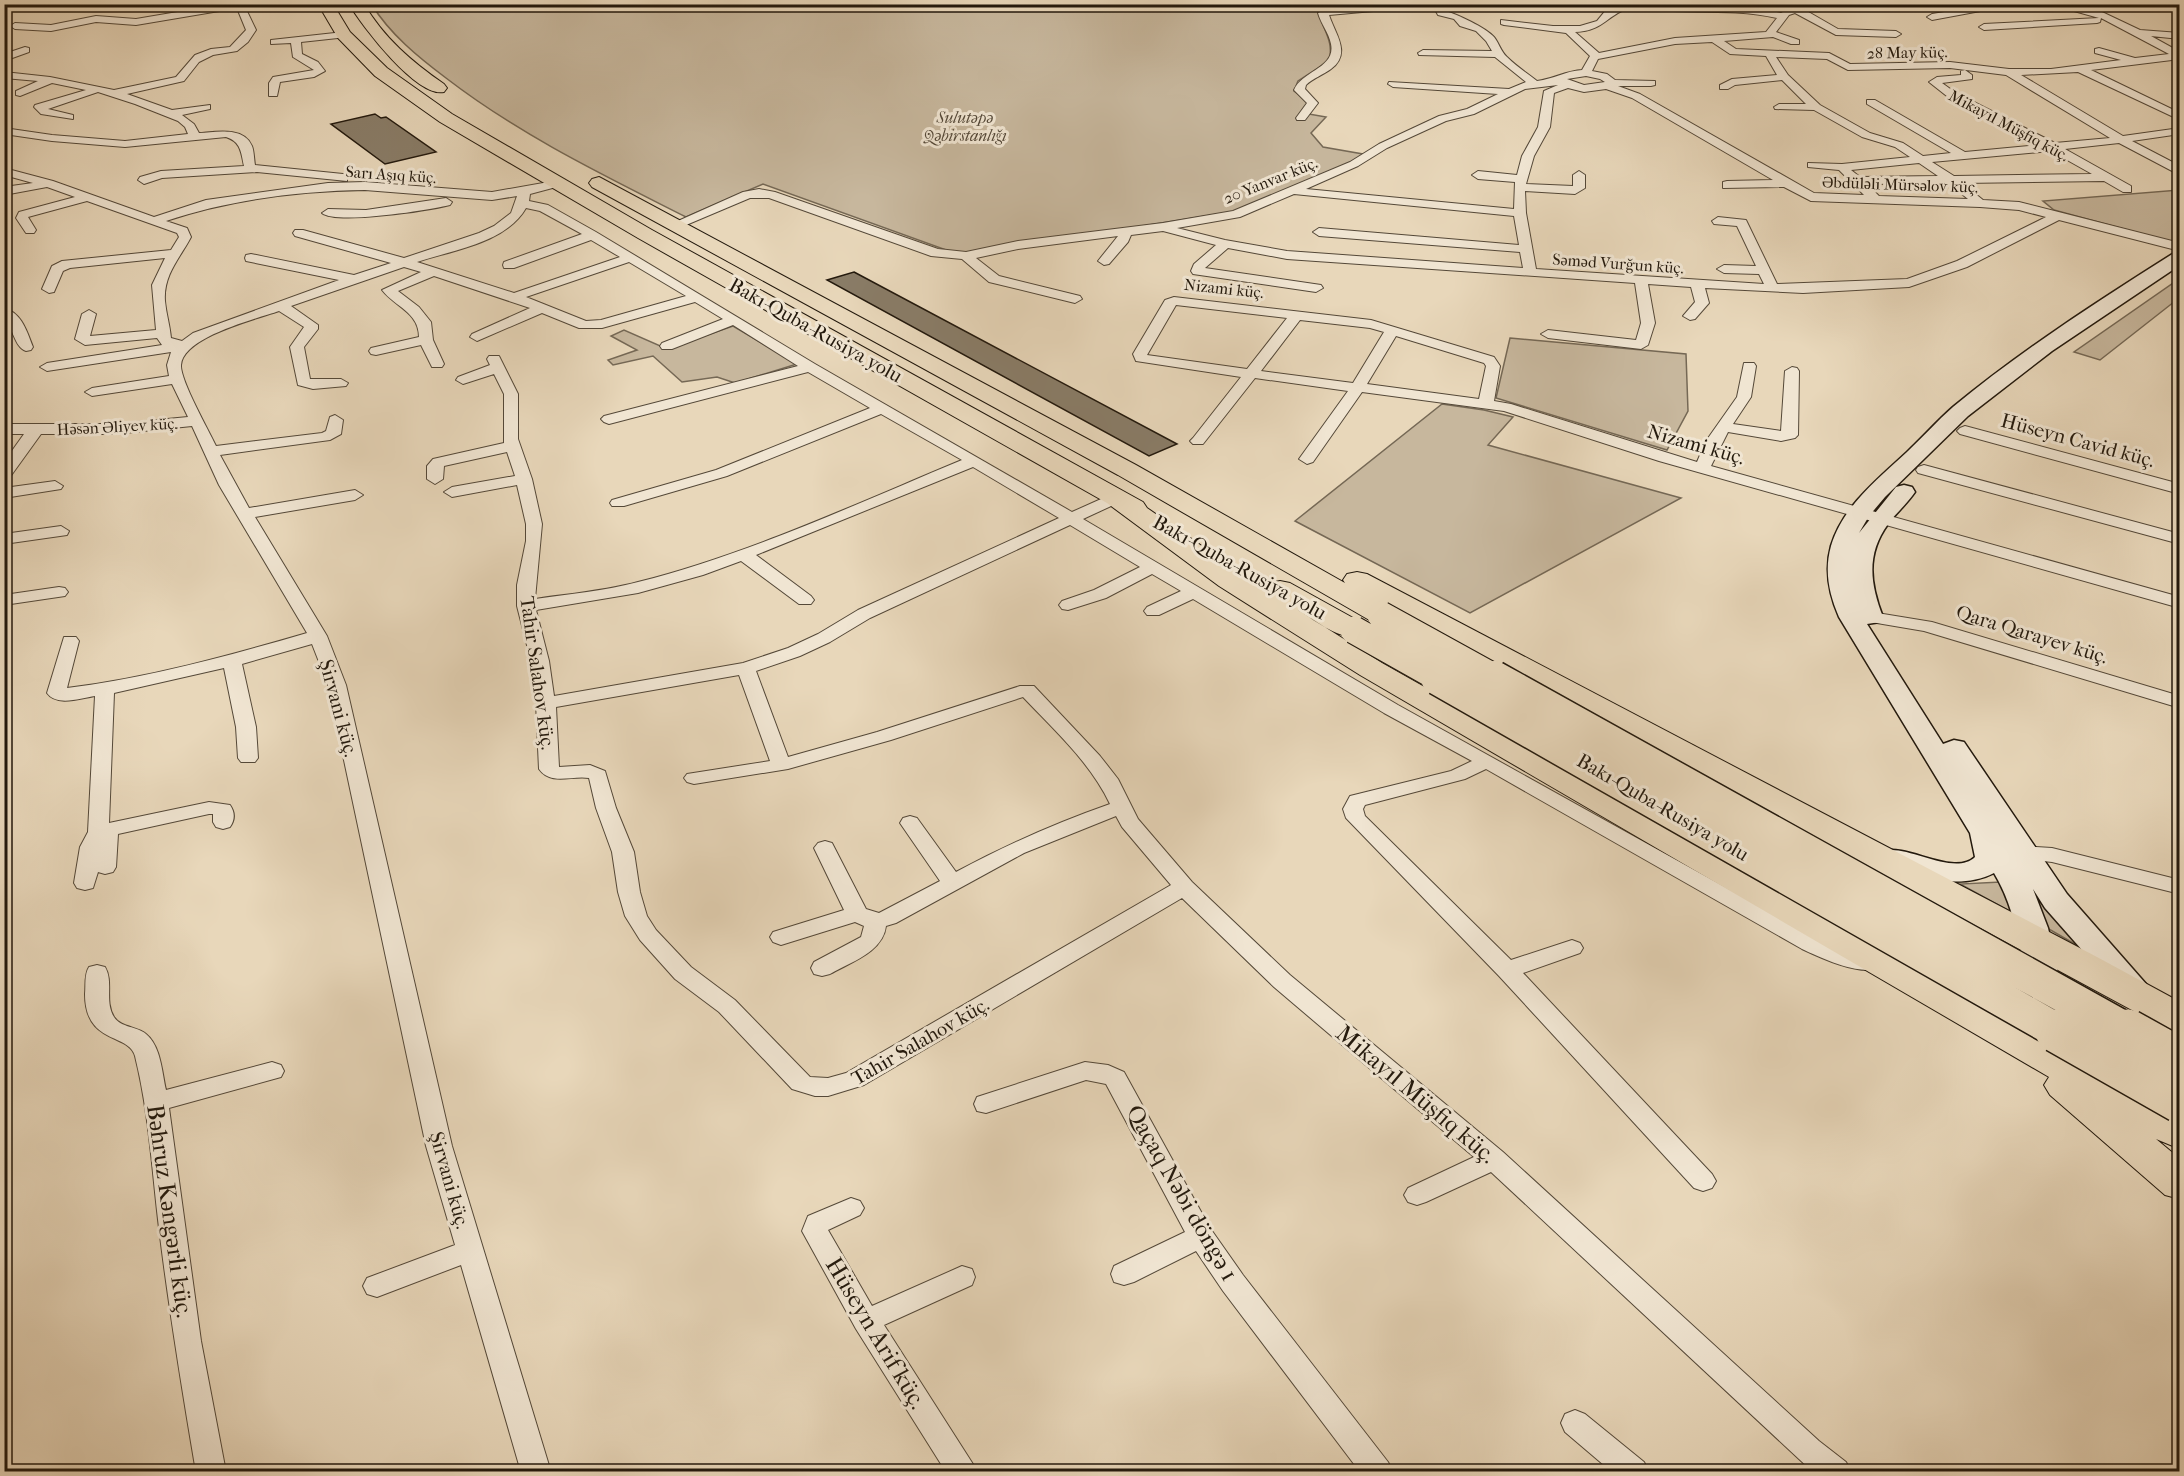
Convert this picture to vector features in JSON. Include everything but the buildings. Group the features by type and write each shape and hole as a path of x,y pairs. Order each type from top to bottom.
{"highway":[{"name":"Bakı-Quba-Rusiya yolu","path":"325,4 344,35 381,72 488,144 556,183 1116,498 1367,623 2180,1060"},
{"path":"356,4 374,31 391,50 450,96"},
{"name":"Bakı-Quba-Rusiya yolu","path":"588,177 1151,484 1367,623 2180,1101"},
{"path":"1151,484 1403,603 2180,1019"},
{"path":"1116,498 1229,580 1361,663 1902,972 2180,1134"},
{"path":"1973,1015 2050,1073 2180,1183"}],"main road":[{"path":"2180,257 2043,348 1968,406 1905,465 1871,514 1858,575 1859,589 1870,617 2055,901 2180,1041"},
{"path":"2180,270 2060,352 2007,393 1924,470 1847,533 1840,554 1838,572 1844,601 1868,644 1983,829 2026,905 2044,987 2066,1041 2180,1173"},
{"path":"1844,839 1926,868 1959,872 1980,868 1989,862 1990,852 1983,829"},
{"path":"2053,1012 2052,992 2057,983 2072,977 2100,978 2143,998"},
{"path":"2110,1094 2158,1118 2180,1123"}],"street":[{"path":"17,4 43,8 59,4"},
{"path":"1436,4 1441,13 1457,17 1463,24 1484,33 1498,54 1533,83"},
{"path":"1784,4 1836,32 1896,34"},
{"path":"1772,34 1783,16 1796,9 1829,4"},
{"path":"1932,17 2014,4"},
{"path":"2053,4 2088,11 2109,19 2180,56"},
{"path":"15,26 46,28 96,19 125,22 141,17 243,5 251,30 235,49 200,56 187,66 180,79 116,93"},
{"path":"1597,25 1609,12 1630,5 1676,10 1750,9 1783,16"},
{"path":"1301,118 1313,103 1299,90 1301,83 1329,64 1336,53 1335,39 1322,9 1370,9"},
{"path":"1984,27 2109,19"},
{"path":"1504,22 1572,30 1597,25 1615,28"},
{"path":"1572,30 1570,33 1596,56"},
{"path":"2136,32 2180,36"},
{"path":"1666,33 1676,41"},
{"path":"1565,83 1564,76 1586,73 1590,61 1596,56 1676,41 1772,34 1795,42"},
{"path":"275,42 344,35"},
{"name":"28 May küç.","path":"1713,38 1734,52 1829,56 1848,67 1950,65 2009,72 2039,72 2082,70 2180,56"},
{"path":"273,94 274,83 277,79 314,75 320,71 314,64 297,55 296,40"},
{"path":"4,58 25,50"},
{"path":"2099,51 2120,55 2136,62"},
{"path":"1423,53 1498,54"},
{"path":"1927,53 1950,65"},
{"path":"1770,55 1784,77 1816,107 1866,135 1894,143 1949,178 1980,202"},
{"path":"1868,56 1882,68"},
{"path":"2019,59 2039,72"},
{"name":"Mikayıl Müşfiq küç.","path":"1964,68 1968,77 1934,82 1952,95 2053,147 2127,189"},
{"path":"2082,70 2180,117"},
{"path":"2009,72 2121,140 2178,170"},
{"name":"Əbdüləli Mürsəlov küç.","path":"1586,73 1603,76 1609,84 1636,96 1811,197 1980,202 2019,206 2180,247"},
{"path":"4,75 52,79 101,88 186,121 194,136"},
{"path":"1471,90 1473,75"},
{"path":"1724,87 1732,82 1784,77"},
{"path":"20,93 52,79"},
{"name":"20 Yanvar küç.","path":"966,256 1037,242 1164,227 1236,214 1354,164 1383,146 1443,118 1470,112 1533,83 1565,83"},
{"path":"1530,273 1520,213 1520,183 1528,156 1544,127 1549,91 1565,83 1586,88 1609,84 1651,83"},
{"path":"1393,84 1511,92"},
{"path":"69,117 45,112 35,106 101,88"},
{"path":"136,100 185,89"},
{"path":"1871,102 1982,166"},
{"path":"170,114 206,107"},
{"path":"1779,107 1816,107"},
{"path":"4,131 52,138 155,147 194,136 226,134 237,137 248,150 250,168 256,170"},
{"path":"1812,165 1842,167 2121,140 2180,131"},
{"path":"66,150 82,139"},
{"path":"1842,167 1875,199"},
{"path":"144,180 161,175 256,170 350,179 356,182 355,186"},
{"path":"4,171 49,184 179,229 185,234 160,280 159,293 166,342 183,346"},
{"path":"1478,175 1575,190 1579,188 1579,175"},
{"path":"1858,182 1949,178 2107,177"},
{"name":"Sarı Aşıq küç.","path":"153,221 206,204 328,187 355,186 469,196 524,198 556,183"},
{"path":"1727,185 1785,183"},
{"path":"4,191 49,184"},
{"path":"1413,204 1424,188"},
{"path":"1293,189 1413,204 1520,213"},
{"path":"675,225 747,195 759,193 825,213 941,255 966,256 994,279 1075,299"},
{"path":"328,213 366,214 458,200 469,196"},
{"path":"30,230 22,218 23,215 86,198"},
{"path":"47,367 183,346 198,336 280,305 483,236 512,220 524,198 592,235 880,409 974,461 1391,709 1810,944 1836,955 1902,972"},
{"name":"Səməd Vurğun küç.","path":"1164,227 1225,244 1266,252 1330,259 1641,281 1803,289 1909,283 1962,264 2059,215"},
{"path":"1718,221 1742,223 1773,289"},
{"path":"1104,261 1124,239 1125,232"},
{"path":"1319,232 1527,249"},
{"path":"299,233 514,297 576,323 592,325 697,297"},
{"path":"509,265 592,235"},
{"path":"1225,244 1199,267 1198,271 1316,288"},
{"path":"49,289 57,269 67,264 175,253"},
{"path":"251,258 354,279"},
{"path":"514,297 630,258"},
{"path":"1724,269 1764,270"},
{"path":"432,272 389,290 411,306 420,316 426,326 426,340 437,364"},
{"path":"1548,334 1641,345 1648,323 1641,281"},
{"path":"1690,316 1702,303 1697,284"},
{"name":"Nizami küç.","path":"1486,403 1494,366 1486,352 1353,321 1174,301 1170,303 1140,354 1141,358 1147,360 1486,403 1701,468 1871,514 2180,603"},
{"path":"280,305 311,325 311,329 297,347 303,382 313,385 340,383"},
{"path":"477,337 542,308"},
{"path":"4,312 17,324 26,347"},
{"path":"88,314 82,339 85,341 164,333"},
{"path":"1198,441 1297,315"},
{"path":"667,346 734,320"},
{"path":"1307,459 1358,387 1386,338 1393,331"},
{"path":"376,351 426,340"},
{"name":"Şirvani küç.","path":"183,346 177,354 174,365 177,379 196,421 227,485 318,636 338,685 439,1146 536,1472"},
{"name":"Tahir Salahov küç.","path":"463,380 496,363 512,394 512,446 524,479 534,524 534,541 527,577 526,606 537,641 546,703 549,769 554,773 590,771 598,775 606,808 623,852 629,892 636,916 648,935 683,973 727,1006 801,1083 812,1088 828,1089 855,1079 1184,887"},
{"path":"1701,468 1723,427 1744,397 1749,366"},
{"path":"609,419 810,367"},
{"path":"1723,427 1781,436 1790,435 1792,371"},
{"path":"92,392 177,379"},
{"path":"618,502 691,482 754,461 839,423 880,409"},
{"path":"211,451 325,437 333,434 335,420"},
{"name":"Həsən Əliyev küç.","path":"4,429 115,429 196,421"},
{"name":"Həsən Əliyev küç.","path":"4,474 37,429"},
{"name":"Hüseyn Cavid küç.","path":"1965,431 2180,489"},
{"path":"435,479 435,466 439,462 512,446"},
{"path":"526,606 638,588 697,571 974,461"},
{"path":"1924,470 2180,539"},
{"path":"452,492 524,479"},
{"path":"4,493 56,486"},
{"path":"245,514 355,495"},
{"path":"546,703 746,668 794,652 824,638 864,614 1116,498"},
{"path":"4,539 61,531"},
{"path":"743,554 805,600"},
{"path":"1068,604 1100,594 1153,567"},
{"path":"1153,611 1195,591"},
{"path":"10,605 59,592"},
{"name":"Qara Qarayev küç.","path":"1870,617 1926,626 2180,702"},
{"path":"70,641 56,693 60,695 105,689 232,661 318,636"},
{"path":"232,661 246,727 248,759"},
{"path":"694,778 781,765 746,668"},
{"path":"105,689 103,830 105,867"},
{"name":"Mikayıl Müşfiq küç.","path":"781,765 884,736 1027,690 1093,760 1107,779 1120,807 1139,836 1184,887 1291,988 1494,1159 1809,1450 1836,1472"},
{"path":"1487,761 1458,775 1357,801 1353,809 1356,818 1507,970 1703,1181"},
{"path":"781,937 867,918 888,918 953,882 1057,830 1120,807"},
{"path":"86,883 91,847 103,830 209,808 223,810 224,822"},
{"path":"910,823 938,865 953,882"},
{"path":"822,968 869,942 874,936 867,918 825,848"},
{"path":"2022,853 2039,853 2073,860 2180,887"},
{"path":"1507,970 1572,948"},
{"name":"Bəhruz Kəngərli küç.","path":"97,973 97,1005 105,1023 114,1030 138,1040 146,1052 156,1102 187,1341 211,1472"},
{"path":"156,1102 272,1071"},
{"name":"Qaçaq Nəbi döngə 1","path":"986,1104 1085,1071 1108,1074 1115,1078 1201,1236 1233,1283 1378,1472"},
{"path":"1417,1195 1494,1159"},
{"name":"Hüseyn Arif küç.","path":"850,1208 817,1223 815,1231 866,1321 963,1472"},
{"path":"1124,1274 1201,1236"},
{"path":"377,1286 471,1250"},
{"path":"866,1321 962,1277"},
{"path":"1575,1424 1634,1472"}],"green space":[{"name":"Sulutəpə Qəbirstanlığı","path":"372,5 1322,5 1321,18 1330,44 1329,61 1298,81 1294,91 1309,102 1303,113 1326,117 1311,133 1323,147 1363,154 1351,163 1237,211 960,255 763,184 686,217 563,153 474,99 405,44 387,26"},
{"path":"2179,190 2179,244 2054,210 2043,201"},
{"path":"2179,279 2179,298 2100,360 2074,352"},
{"path":"733,326 797,364 735,383 717,377 682,382 653,356 613,365 608,360 637,350 611,336 624,330 667,349"},
{"path":"1510,338 1686,354 1688,411 1667,450 1496,398"},
{"path":"1442,404 1513,417 1488,445 1681,498 1470,613 1295,521"},
{"path":"2001,882 2011,912 1960,884"},
{"path":"2037,898 2080,947 2047,928"}]}
